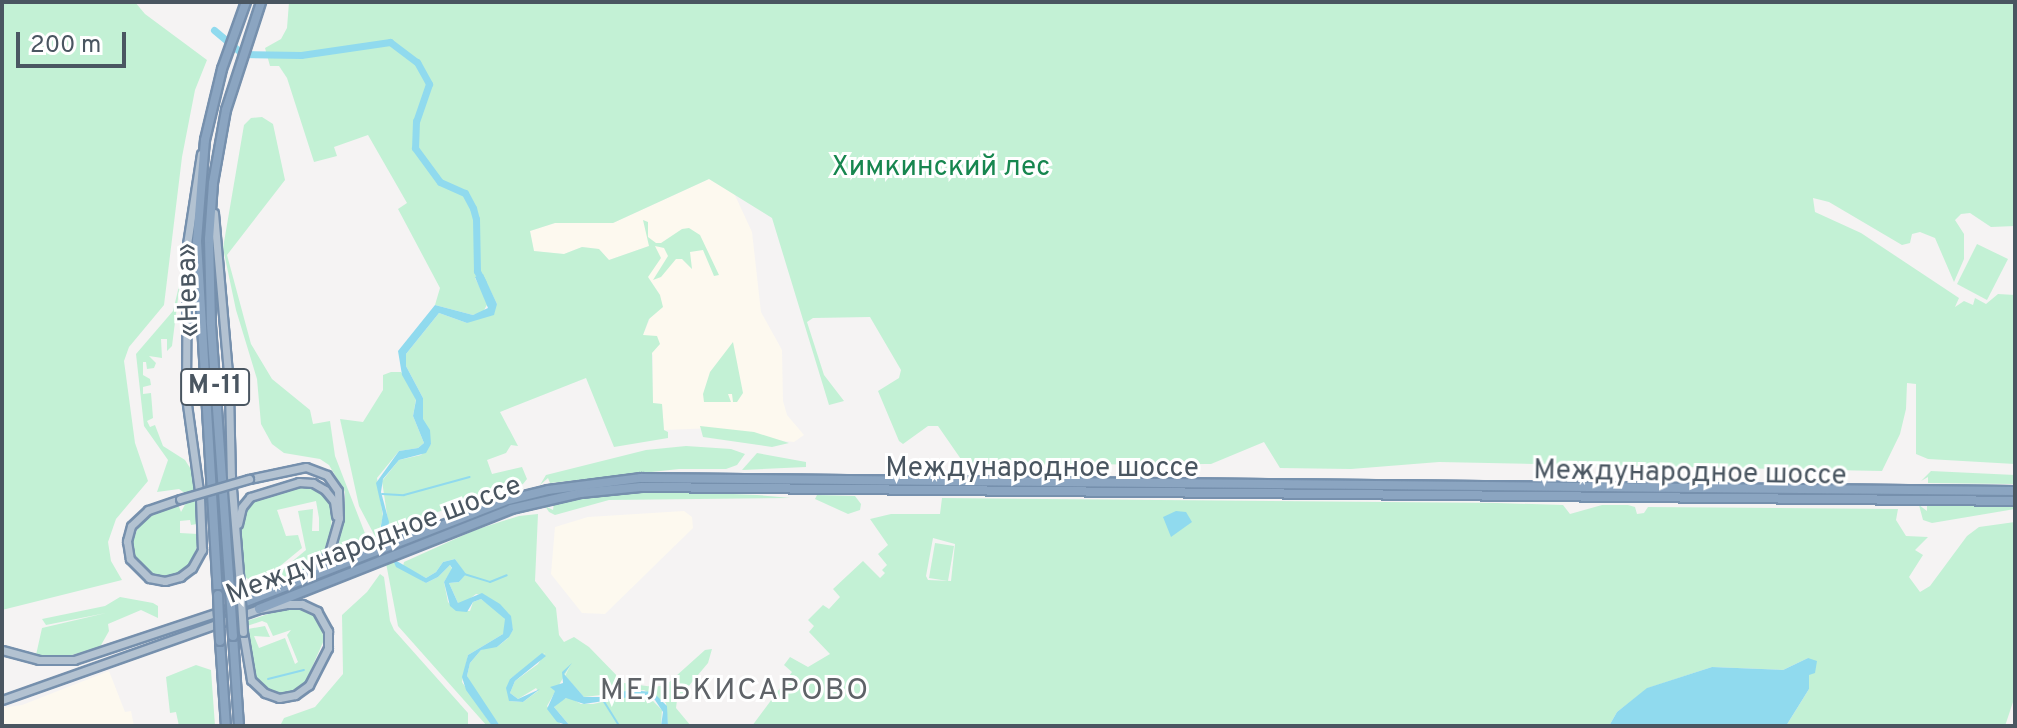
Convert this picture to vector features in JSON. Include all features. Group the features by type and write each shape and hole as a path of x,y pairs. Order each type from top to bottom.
{"highway":[{"name":"«Нева»","path":"226,726 197,270 199,194 205,140 222,69 246,2"},
{"name":"«Нева»","path":"239,726 210,309 209,239 213,183 234,77 261,2"},
{"name":"Международное шоссе","path":"238,605 529,499 549,494 665,482 1900,494 2015,491"},
{"name":"Международное шоссе","path":"1926,494 2015,501"},
{"name":"Международное шоссе","path":"259,609 354,564"}],"main road":[{"name":"М-11","path":"205,140 192,199 187,244 186,394 200,498 202,550 192,568 180,577 165,581 149,578 135,568 130,559 127,541 131,526 148,510 180,499 249,479 295,467 321,471 334,483 340,500 336,530 323,562 280,589"},
{"name":"М-11","path":"213,183 229,388 236,540 248,673 265,693 288,698 303,691 314,679 328,648 328,631 321,617 310,607 294,603 259,609"},
{"name":"М-11","path":"236,540 239,515 250,497 299,482 320,486 330,495 335,506 336,530"},
{"path":"2,650 39,660 74,660 238,605"},
{"name":"Международное шоссе","path":"2,700 100,668 259,609"}],"shaded area":[{"path":"709,179 734,193 752,232 761,312 782,350 783,401 787,415 804,435 794,442 733,435 714,428 664,430 662,404 653,403 653,355 643,335 660,295 648,277 649,246 609,260 599,249 582,247 564,254 534,251 530,231 555,223 613,223"},
{"path":"684,511 692,517 693,528 605,614 582,613 551,574 555,527 588,517"},
{"path":"109,671 125,712 131,711 134,726 2,726 2,708 22,705"}],"green space":[{"path":"2,2 135,2 145,14 207,60 195,90 182,157 164,305 129,347 124,361 135,443 148,481 116,519 108,542 111,561 122,580 2,610"},
{"name":"Химкинский лес","path":"289,2 2015,2 2015,226 1991,227 1970,213 1961,214 1955,220 1964,234 1964,259 1954,282 1935,238 1920,232 1912,234 1910,243 1902,245 1829,202 1813,198 1815,212 1861,233 1959,298 1955,307 1964,301 1973,305 1975,298 1986,304 1998,294 2015,295 2015,464 1928,459 1916,454 1916,384 1907,383 1906,409 1900,434 1882,471 1439,462 1351,469 1280,468 1264,442 1211,464 965,465 938,426 928,426 903,444 899,441 878,391 899,378 901,370 870,317 813,318 807,322 824,375 844,401 829,405 772,218 709,179 613,223 555,223 530,231 534,251 564,254 582,247 599,249 609,260 649,246 643,220 648,222 648,237 656,243 682,229 689,228 700,235 719,275 714,276 703,250 690,252 692,269 682,259 676,259 661,277 653,280 668,256 664,248 655,246 661,258 648,277 660,295 663,307 649,319 643,335 657,336 660,344 652,353 653,403 662,404 664,430 668,432 668,438 614,447 586,378 500,412 518,446 511,445 506,453 487,460 492,474 522,467 527,479 523,484 389,528 382,481 399,460 421,455 431,444 422,419 423,398 406,366 406,354 439,313 467,323 497,304 482,274 475,278 488,303 483,312 473,315 435,305 440,288 398,209 407,203 368,135 334,147 337,156 314,162 287,78 279,66 270,66 265,48 281,39 287,28"},
{"path":"262,117 273,124 285,180 227,255 251,344 272,379 310,410 313,424 330,421 335,456 366,536 349,548 348,556 327,565 337,549 345,517 345,492 329,465 320,459 284,453 272,444 261,424 257,379 236,310 223,248 244,125 251,118"},
{"path":"1977,244 2008,259 1987,300 1957,284"},
{"path":"180,282 172,346 167,351 167,339 161,339 162,358 149,356 156,363 154,368 147,369 146,362 143,362 143,375 150,379 151,385 143,387 143,394 151,393 153,418 147,421 150,427 155,425 163,446 185,460 192,471 196,491 186,494 179,489 157,492 168,460 144,426 136,354 173,311"},
{"path":"733,342 743,393 737,402 733,402 732,394 728,394 731,402 704,402 703,394 710,372"},
{"path":"401,372 410,386 416,399 413,416 424,443 418,448 399,451 377,478 383,517 380,528 383,541 378,542 359,506 340,419 363,422 383,390 383,375"},
{"path":"700,426 754,432 789,443 772,447 703,437"},
{"path":"686,446 731,449 745,454 737,465 726,469 679,469 550,483 548,478 540,485 546,475 646,450"},
{"path":"757,453 806,462 806,467 742,470"},
{"path":"1931,471 2015,475 2015,484 1928,483 1928,477 1921,481"},
{"path":"305,485 322,491 332,507 331,530 323,556 312,565 247,593 266,583 306,550 298,511 313,509 312,531 319,531 319,518 316,501 277,510 286,536 298,535 302,548 263,580 245,587 251,581 244,576 241,528 246,506 258,495"},
{"path":"661,491 791,498 609,500 555,515 545,506 553,510 554,503 574,499"},
{"path":"817,495 855,496 861,504 860,510 848,514 815,499"},
{"path":"197,498 197,524 191,525 190,520 180,521 180,533 198,534 198,544 190,564 174,576 152,575 143,570 135,562 131,543 142,520 178,504 181,512 187,501"},
{"path":"942,498 1497,503 1563,505 1570,514 1602,505 1628,505 1635,507 1637,514 1644,513 1648,507 1898,509 1896,520 1906,536 1928,537 1915,550 1923,555 1909,577 1920,592 1930,586 1967,536 1979,527 2015,522 2015,696 2005,726 1786,726 1809,689 1808,658 1783,670 1712,667 1648,688 1617,712 1609,726 752,726 792,672 784,665 790,657 808,667 830,654 809,632 814,626 808,620 823,605 829,609 840,597 833,589 863,561 880,578 885,573 882,570 887,565 878,554 888,545 870,519 891,514 940,514","holes":["933,538 955,544 951,581 928,580 926,576"]},
{"path":"1919,505 1927,511 1927,505 2015,505 2015,509 1932,523 1923,520"},
{"path":"538,514 535,581 556,608 559,635 564,642 574,637 589,647 624,683 654,687 666,685 705,650 712,649 708,663 677,700 676,708 691,726 668,726 666,703 644,690 584,697 565,676 571,664 547,706 562,726 500,726 471,687 467,676 470,663 481,650 491,645 497,647 507,639 513,630 509,614 486,596 476,594 463,604 458,603 449,583 459,582 465,574 455,559 443,562 436,572 426,578 403,566 404,562 475,530 519,516","holes":["545,653 538,664 515,681 510,693 518,699 536,688 538,691 523,702 509,701 510,679"]},
{"path":"935,543 954,546 948,581 929,578"},
{"path":"391,561 426,583 450,565 452,569 444,582 448,602 457,611 470,611 473,602 481,599 504,616 507,627 503,634 468,655 462,682 492,726 487,726 398,626 386,563"},
{"path":"380,574 384,577 394,630 468,713 468,726 280,726 284,718 315,707 343,674 342,615 367,592"},
{"path":"120,597 153,603 158,606 158,618 141,610 108,624 109,631 100,647 68,656 36,655 42,628 106,613 46,625 42,619 105,606"},
{"path":"292,606 313,613 321,626 324,640 305,683 298,689 281,694 267,689 255,678 248,629 265,626 270,637 254,636 259,648 285,638 295,664 298,662 287,635 291,630 273,636 267,623 262,621 247,626 247,621"},
{"path":"196,665 211,670 215,726 179,726 176,712 170,713 166,677"},
{"path":"569,697 581,704 625,697 650,698 662,710 661,726 570,726 554,707"}],"water":[{"path":"483,274 497,304 494,315 467,323 439,313 406,354 406,366 423,398 423,419 430,430 431,444 426,453 399,460 383,479 381,492 389,522 386,540 395,560 426,578 436,572 443,562 455,559 466,574 459,582 449,583 458,603 482,593 500,604 511,616 513,630 509,637 497,647 481,650 470,663 467,676 500,726 492,726 466,690 462,677 468,655 503,634 505,619 481,599 473,602 467,612 456,611 450,606 444,582 452,568 450,565 426,583 396,567 380,531 383,514 376,483 399,451 418,448 424,443 413,416 416,400 402,375 398,351 435,305 473,315 488,308 475,277"},
{"path":"1176,511 1186,512 1192,522 1171,537 1163,517"},
{"path":"542,653 546,656 515,681 510,693 518,699 540,689 523,702 509,701 506,688 510,679"},
{"path":"1808,658 1817,661 1815,673 1809,675 1809,689 1786,726 1609,726 1617,712 1647,688 1712,667 1783,670"},
{"path":"572,663 564,674 584,697 605,697 629,690 653,692 667,706 668,726 661,726 663,712 655,700 630,697 584,704 566,698 554,707 570,726 557,722 547,709 555,691 550,687 563,683 562,672"}],"waterway":[{"path":"214,30 243,54 301,55 390,42 417,62 429,84 416,121 415,148 440,182 465,193 473,208 477,271 483,283"},
{"path":"382,494 404,495 470,477"},
{"path":"464,574 490,582 507,575"},
{"path":"268,679 304,670"},
{"path":"603,700 619,726"}],"district":[{"name":"МЕЛЬКИСАРОВО","path":"735,692"}]}
